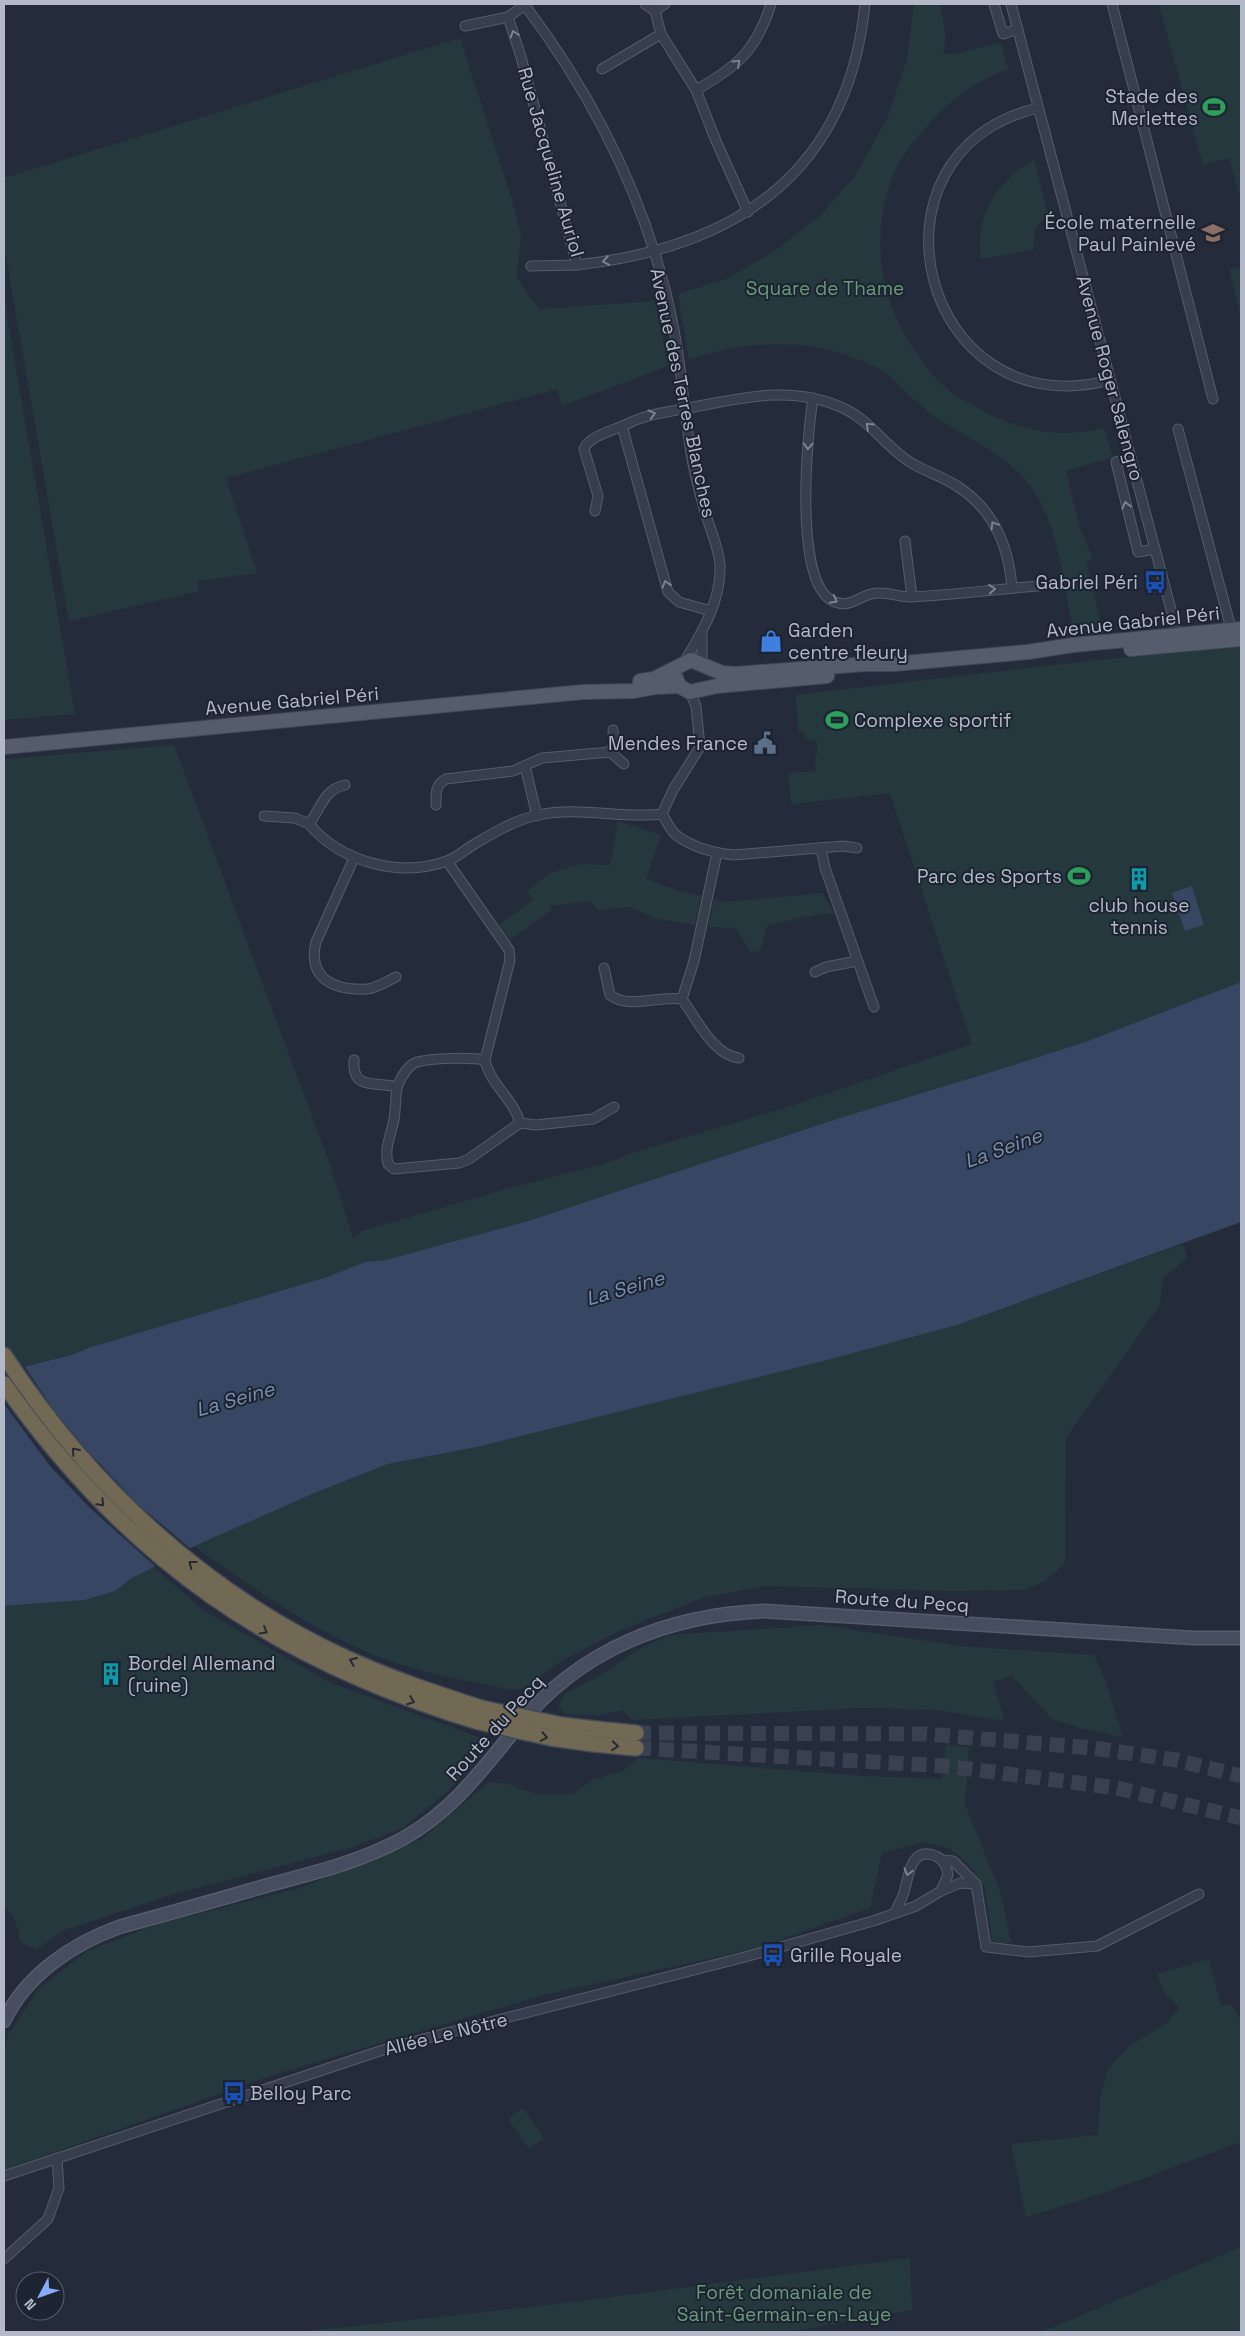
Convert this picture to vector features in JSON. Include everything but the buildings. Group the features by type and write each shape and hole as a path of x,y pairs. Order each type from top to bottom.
{"highway":[{"path":"4,1355 53,1426 116,1496 185,1559 270,1617 345,1658 423,1689 481,1708 554,1723 636,1733"},
{"path":"4,1384 41,1434 107,1509 176,1571 266,1633 341,1672 416,1703 515,1731 594,1744 636,1748"}],"main road":[{"name":"Avenue Gabriel Péri","path":"1028,652 1074,654 1114,651 1127,646 1235,634"},
{"name":"Avenue Gabriel Péri","path":"583,692 654,679 681,664 696,661 722,673 736,674 865,664 894,664 1028,652 1073,645 1179,640"},
{"path":"681,664 676,677 690,689 706,681 703,665"},
{"name":"Avenue Gabriel Péri","path":"4,747 583,692 634,691 655,687 690,689 847,674 894,664"},
{"name":"Route du Pecq","path":"4,2021 23,1992 43,1971 66,1952 98,1935 119,1927 344,1864 405,1838 457,1799 480,1775 519,1724 567,1676 616,1646 656,1629 726,1613 764,1611 1193,1638 1241,1638"}],"street":[{"path":"645,4 655,11 661,34 696,90 716,141 748,212"},
{"path":"655,11 665,4"},
{"path":"696,90 731,69 749,50 766,18 770,4"},
{"name":"Rue Jacqueline Auriol","path":"508,17 521,57 578,264 654,251 697,238 748,212 775,192 802,166 828,126 849,80 858,53 865,4"},
{"path":"994,4 1002,34 1018,29"},
{"name":"Avenue Roger Salengro","path":"1011,4 1179,640"},
{"path":"1112,4 1143,132 1213,398"},
{"path":"465,26 508,17 524,5"},
{"name":"Avenue des Terres Blanches","path":"524,5 561,54 598,117 633,191 654,251 674,329 691,455 720,566 719,584 708,610 702,632 703,665"},
{"path":"602,69 661,34"},
{"path":"1038,108 1016,115 992,127 971,144 951,167 938,193 930,222 928,249 932,278 943,309 958,333 977,352 1006,372 1032,382 1059,386 1087,386 1110,380"},
{"path":"531,266 578,264"},
{"path":"595,511 598,496 584,449 585,445 597,438 649,414 748,396 772,394 814,398 847,410 862,420 905,459 969,494 984,509 996,526 1010,562 1012,588"},
{"path":"814,398 808,429 807,526 815,578 819,587 831,600 845,605 875,593 912,597 1039,586"},
{"path":"622,426 668,592 680,602 708,610"},
{"path":"1178,429 1235,634"},
{"path":"1130,457 1116,462 1138,552 1155,549"},
{"path":"904,541 912,597"},
{"name":"Avenue des Terres Blanches","path":"681,664 702,632"},
{"path":"662,814 673,790 700,747 696,706 690,689"},
{"path":"610,752 614,744 613,730"},
{"path":"436,805 436,790 440,782 446,779 514,771 542,758 610,752 624,764"},
{"path":"525,766 537,816"},
{"path":"309,824 318,812 326,794 334,788 345,786"},
{"path":"264,816 295,818 309,824 328,842 354,858 388,866 406,867 447,861 495,832 537,816 582,811 639,817 662,814"},
{"path":"662,814 674,833 694,845 717,853 734,855 843,846 857,848"},
{"path":"822,848 825,868 874,1007"},
{"path":"682,999 694,961 717,853"},
{"path":"354,858 316,942 314,953 316,965 326,982 335,987 368,989 396,977"},
{"path":"447,861 510,950 510,960 485,1060 488,1072 518,1113 520,1123"},
{"path":"815,972 826,967 857,961"},
{"path":"604,968 610,995 617,1000 626,1003 673,997 682,999 716,1046 723,1053 739,1058"},
{"path":"485,1060 473,1058 416,1062 408,1068 397,1087 393,1127 387,1141 386,1155 388,1164 394,1169 459,1163 469,1159 520,1123 536,1125 592,1120 614,1107"},
{"path":"354,1060 353,1074 363,1083 397,1087"},
{"path":"895,1913 904,1894 911,1864 922,1856 935,1856 941,1860 953,1861 976,1884 986,1947 1029,1952 1097,1946 1199,1894"},
{"path":"941,1860 948,1875 941,1891"},
{"name":"Allée Le Nôtre","path":"4,2176 392,2047 736,1960 916,1906 941,1891 960,1883 976,1884"},
{"path":"4,2259 48,2218 59,2188 57,2158"}],"green space":[{"name":"Square de Thame","path":"914,4 940,4 946,37 943,54 955,54 1001,42 1008,69 985,79 965,91 946,106 918,137 898,165 884,204 881,228 883,274 889,297 908,339 924,363 942,385 961,399 993,416 1039,431 1071,433 1104,428 1113,457 1066,471 1080,528 1093,559 1086,561 1104,635 1073,630 1064,578 1051,528 1037,496 1021,474 1001,457 926,410 885,372 864,361 834,351 793,344 751,345 689,360 678,294 726,279 769,255 819,217 854,177 887,119 907,59"},
{"name":"Stade des Merlettes","path":"1159,4 1241,4 1241,200 1229,158 1203,165"},
{"path":"460,38 512,200 521,235 517,276 526,292 540,309 655,301 668,366 562,406 557,389 226,478 257,573 198,581 199,591 69,621 4,245 4,178"},
{"path":"1034,160 1048,213 1035,229 1033,250 981,259 981,229 991,201 1010,178"},
{"path":"1241,267 1241,317 1229,270"},
{"path":"4,298 75,714 4,720"},
{"path":"1241,647 1241,982 1088,1041 843,1117 528,1221 386,1260 365,1262 327,1277 91,1347 71,1355 4,1372 4,759 174,745 330,1165 353,1238 362,1231 510,1188 597,1166 639,1151 782,1109 972,1044 890,793 791,804 788,773 816,771 815,754 818,754 816,739 805,740 804,732 799,732 795,695 1097,660"},
{"path":"618,821 661,835 646,879 681,892 701,896 695,925 654,918 631,907 598,910 591,901 549,906 550,911 510,940 499,925 533,900 527,891 550,873 581,864 610,865"},
{"path":"823,893 834,913 802,917 767,926 760,951 751,952 736,928 708,927 714,899 726,902"},
{"path":"1183,1244 1187,1257 1163,1279 1160,1305 1066,1438 1065,1563 1045,1581 1025,1590 952,1591 763,1586 702,1598 619,1631 565,1659 544,1673 529,1688 514,1690 419,1670 378,1657 351,1645 323,1631 269,1598 194,1546 317,1492 388,1464 477,1447 831,1359 957,1325"},
{"path":"153,1567 205,1611 329,1682 494,1743 450,1789 403,1828 353,1847 174,1894 64,1930 36,1950 21,1942 14,1916 4,1908 4,1606 85,1600 115,1591 132,1578"},
{"path":"821,1625 960,1646 1094,1655 1105,1679 1123,1737 1083,1729 1052,1719 1012,1676 993,1682 1005,1721 937,1710 863,1708 632,1720 623,1710 597,1716 565,1714 558,1706 565,1694 604,1673 637,1650 670,1635"},
{"path":"946,1745 969,1747 965,1804 1001,1894 1011,1941 1006,1944 992,1941 985,1887 968,1863 949,1848 923,1842 882,1853 870,1908 757,1948 544,1995 279,2073 4,2170 4,2056 8,2035 40,1988 87,1951 158,1924 300,1888 422,1839 489,1782 507,1784 539,1795 573,1794 592,1780 623,1771 638,1758 864,1776 942,1779"},
{"path":"1209,1959 1221,2006 1232,2004 1241,2021 1241,2142 1101,2194 1026,2217 1011,2144 1098,2135 1100,2099 1108,2069 1128,2047 1167,2023 1179,2008 1164,1992 1157,1974"},
{"path":"523,2108 544,2139 529,2149 508,2119"},
{"path":"1241,2247 1241,2332 1042,2332"},
{"name":"Forêt domaniale de Saint-Germain-en-Laye","path":"910,2258 912,2310 787,2332 299,2332 558,2304"}],"water":[{"path":"1192,886 1204,925 1185,931 1172,893"},
{"name":"La Seine","path":"1241,982 1241,1222 957,1325 831,1359 477,1447 388,1464 317,1492 199,1544 132,1578 115,1591 85,1600 4,1606 4,1372 71,1355 91,1347 327,1277 365,1262 386,1260 528,1221 843,1117 1088,1041"}],"pier":[{"path":"23,1364 53,1409 86,1449 139,1505 192,1550 157,1568 90,1508 50,1466 4,1404 4,1369"}],"tunnel":[{"path":"636,1733 925,1734 1093,1748 1176,1760 1241,1776"},
{"path":"636,1748 946,1766 1117,1788 1241,1818"}],"place":[{"name":"Stade des Merlettes","path":"1214,107"},
{"name":"École maternelle Paul Painlevé","path":"1213,233"},
{"name":"Gabriel Péri","path":"1155,582"},
{"name":"Garden centre fleury","path":"771,641"},
{"name":"Complexe sportif","path":"837,720"},
{"name":"Mendes France","path":"765,743"},
{"name":"Parc des Sports","path":"1079,876"},
{"name":"club house tennis","path":"1139,879"},
{"name":"Bordel Allemand (ruine)","path":"111,1674"},
{"name":"Grille Royale","path":"773,1955"},
{"name":"Belloy Parc","path":"234,2093"}]}
